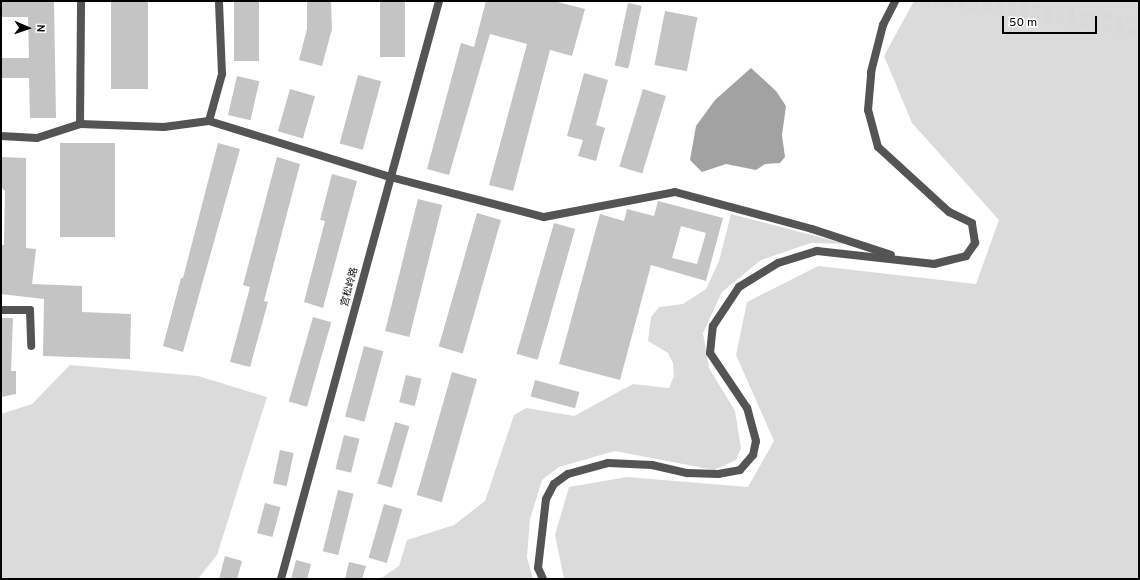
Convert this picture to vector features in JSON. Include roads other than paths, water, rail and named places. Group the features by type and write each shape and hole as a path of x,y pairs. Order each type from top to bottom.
{"street":[{"path":"80,124 81,1"},
{"path":"209,121 222,74 219,1"},
{"name":"宫松岭路","path":"281,579 439,1"},
{"path":"543,579 538,568 546,499 554,484 568,474 608,463 652,465 687,473 718,474 740,470 753,455 756,441 747,408 710,352 713,326 740,287 778,263 817,251 934,264 966,256 976,243 972,223 949,212 878,147 868,110 871,72 882,25 895,1"},
{"path":"1,136 37,138 80,124 164,127 209,121 390,177 544,217 675,192 812,229 882,253 934,264"},
{"path":"1,310 30,310 31,346"}],"tunnel":[{"path":"922,1 997,10 1139,33"},
{"path":"984,1 1139,22"}]}
